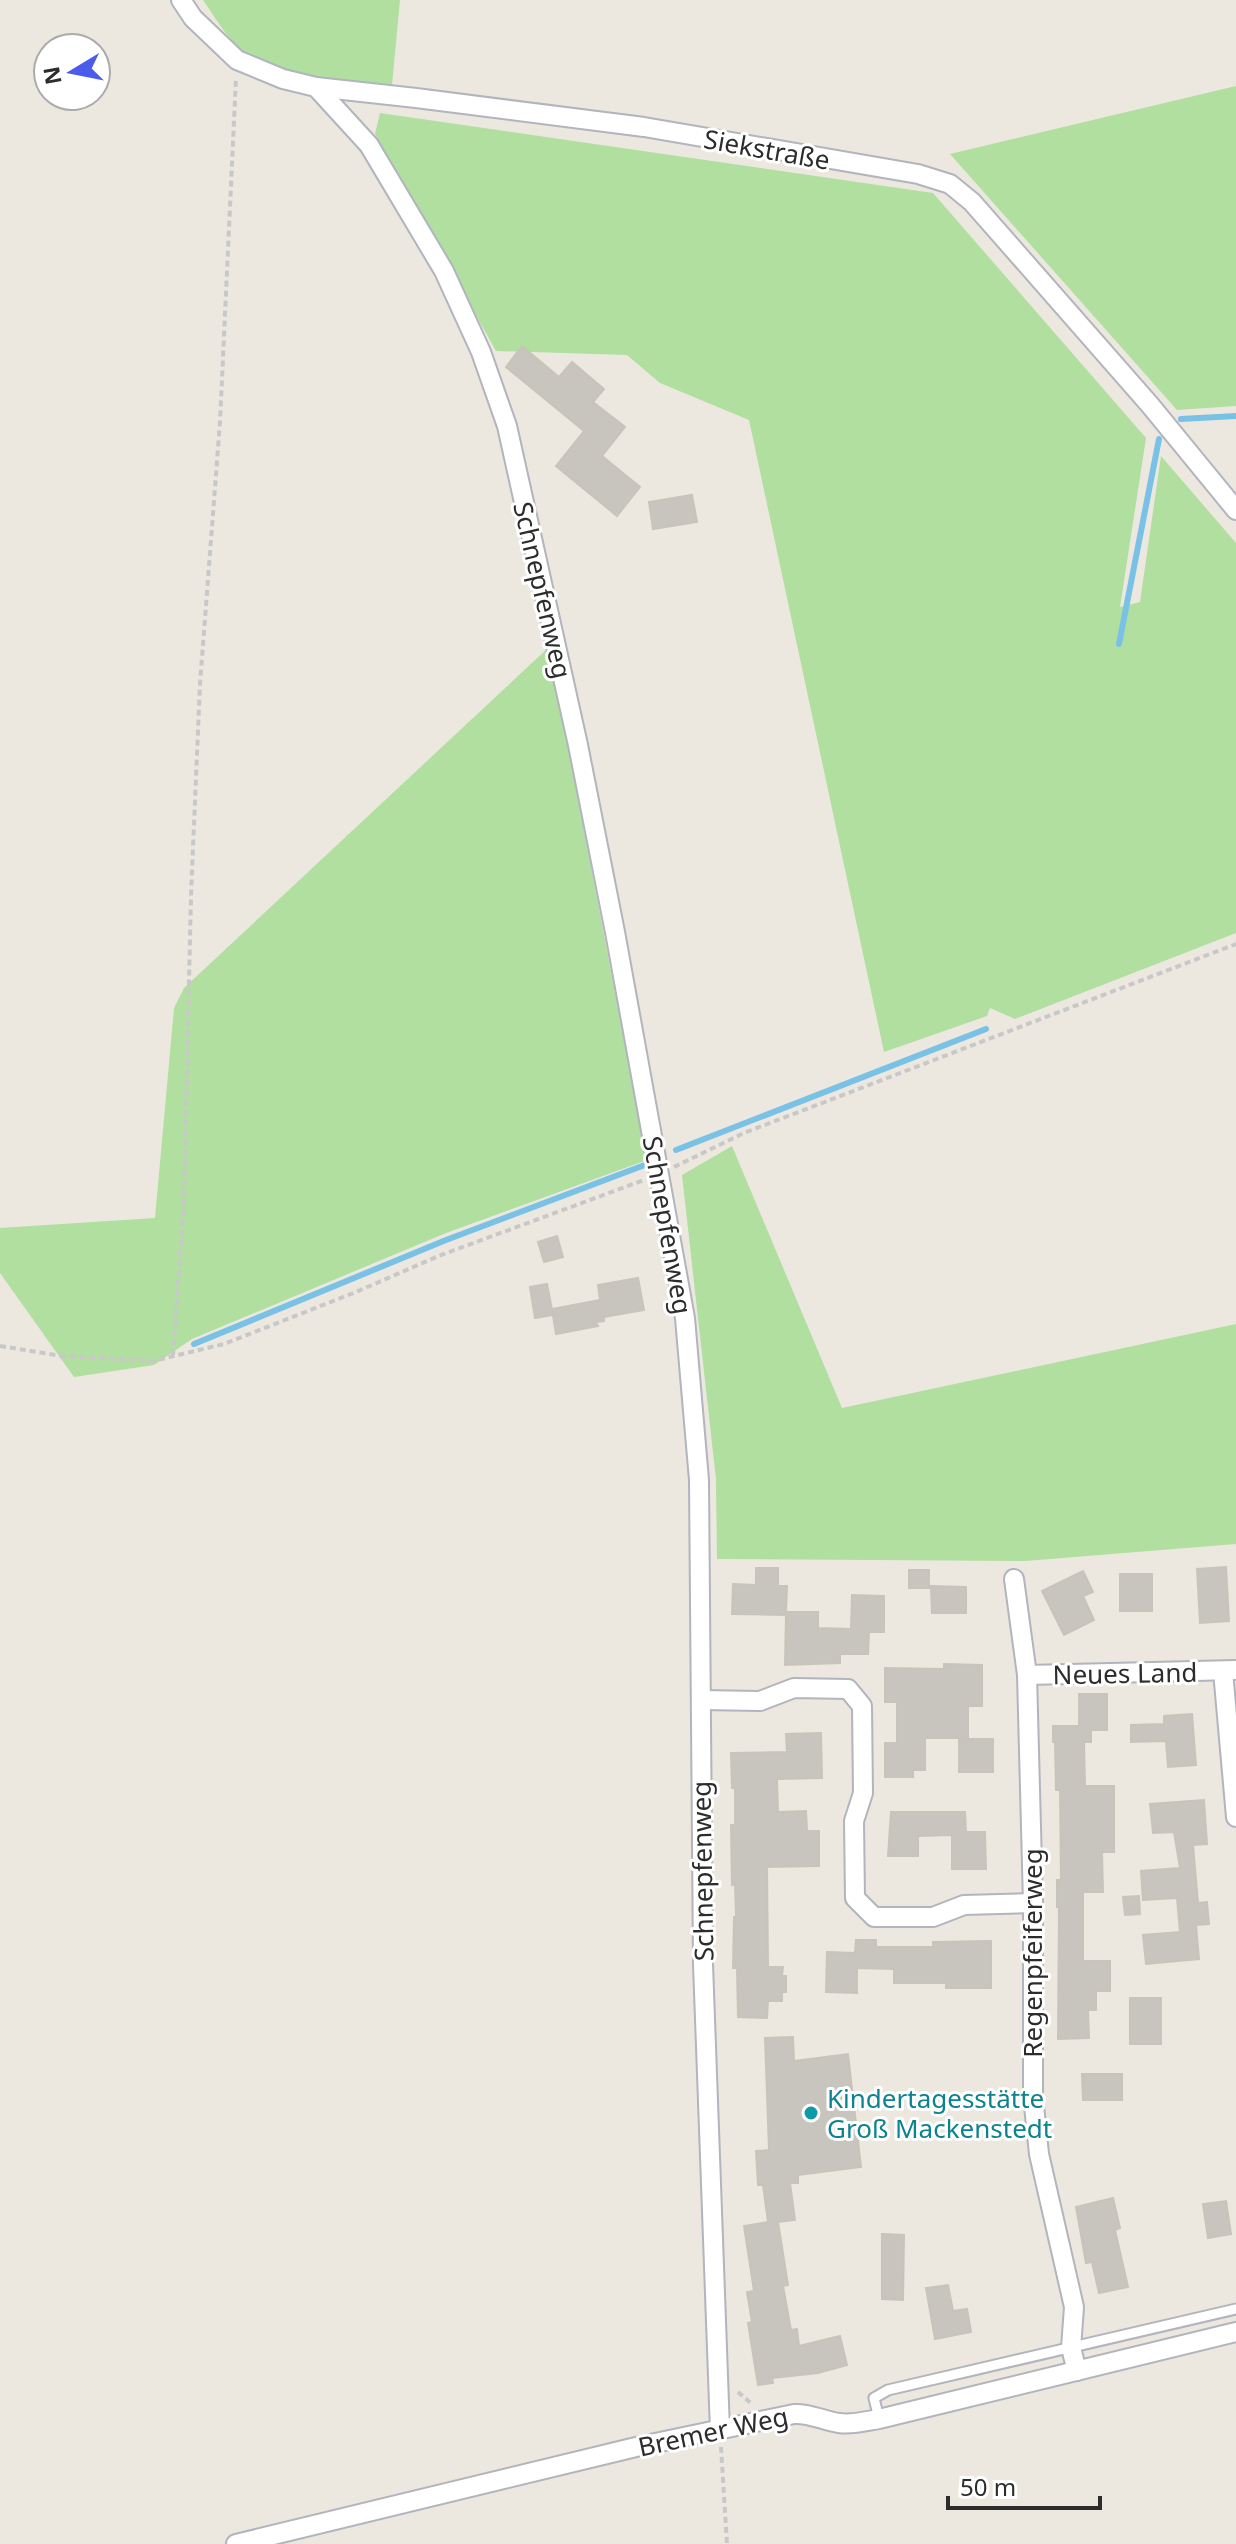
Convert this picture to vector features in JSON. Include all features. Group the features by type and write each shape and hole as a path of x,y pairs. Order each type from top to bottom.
{"street":[{"name":"Siekstraße","path":"181,0 193,18 237,60 283,79 316,87 644,127 918,174 950,184 972,202 1150,405 1236,510"},
{"name":"Schnepfenweg","path":"316,87 369,145 444,271 481,352 507,426 581,760 685,1318 699,1480 704,1980 720,2431"},
{"name":"Regenpfeiferweg","path":"1014,1579 1027,1675 1033,1903 1033,2096 1039,2154 1074,2307 1071,2348 1077,2371"},
{"name":"Neues Land","path":"1027,1675 1230,1670 1236,1817"},
{"path":"701,1700 760,1701 794,1688 848,1689 862,1706 863,1793 854,1821 855,1898 874,1917 933,1917 964,1905 1033,1903"},
{"name":"Bremer Weg","path":"236,2544 636,2447 794,2414 804,2413 851,2424 879,2419 1236,2332"}],"lane":[{"path":"879,2419 874,2398 888,2390 1236,2309"}],"path":[{"path":"173,1355 184,1202 199,699 220,422 237,60"},
{"path":"0,1346 62,1356 153,1361 224,1344 441,1255 660,1174 744,1133 1236,944"},
{"path":"720,2431 727,2544"}],"green space":[{"path":"203,0 400,0 392,85 319,80 266,66 237,45"},
{"path":"1236,86 1236,406 1177,410 950,154"},
{"path":"380,113 933,193 1146,438 1120,607 1140,602 1161,456 1236,543 1236,933 1015,1019 990,1008 987,1016 884,1052 749,420 660,383 627,355 496,351 375,134"},
{"path":"549,647 647,1160 446,1233 192,1339 154,1365 74,1377 0,1273 0,1228 155,1218 174,1008 184,988"},
{"path":"732,1146 842,1408 1236,1324 1236,1544 1025,1561 717,1559 716,1479 682,1175"}],"building":[{"path":"522,346 559,377 572,362 604,389 593,402 625,427 602,456 640,487 617,516 556,466 584,431 506,367"},
{"path":"692,495 697,522 653,529 649,502"},
{"path":"557,1236 563,1257 544,1262 538,1242"},
{"path":"638,1278 644,1310 604,1317 604,1321 596,1322 598,1326 556,1334 552,1309 600,1300 598,1285"},
{"path":"547,1284 553,1315 535,1318 530,1287"},
{"path":"1226,1567 1229,1621 1200,1623 1197,1569"},
{"path":"756,1568 778,1568 778,1586 787,1586 786,1612 818,1612 818,1628 851,1629 852,1595 884,1596 884,1632 869,1632 868,1654 840,1654 840,1663 785,1665 786,1615 732,1614 733,1584 756,1585"},
{"path":"909,1570 929,1570 929,1588 909,1588"},
{"path":"1083,1571 1093,1592 1083,1596 1094,1620 1064,1635 1042,1591"},
{"path":"1120,1574 1152,1574 1152,1611 1120,1611"},
{"path":"931,1586 966,1587 966,1613 932,1613"},
{"path":"944,1664 982,1665 982,1706 968,1706 968,1738 925,1738 925,1770 913,1770 913,1777 885,1777 885,1743 897,1743 897,1702 885,1702 885,1668 944,1669"},
{"path":"1079,1694 1107,1694 1107,1730 1091,1730 1091,1742 1084,1742 1085,1786 1114,1786 1114,1852 1102,1852 1103,1892 1083,1892 1083,1961 1110,1961 1110,1991 1096,1991 1096,2010 1088,2010 1089,2038 1058,2039 1060,1790 1056,1790 1053,1726 1079,1726"},
{"path":"1192,1714 1196,1765 1168,1767 1166,1741 1131,1742 1131,1725 1164,1724 1164,1716"},
{"path":"821,1733 822,1778 777,1779 778,1812 806,1811 807,1831 819,1831 819,1866 767,1867 768,1967 783,1967 786,1992 782,1992 782,2001 768,2001 767,2018 738,2017 737,1968 733,1968 736,1917 731,1825 735,1825 735,1788 732,1788 731,1753 787,1752 786,1734"},
{"path":"959,1739 993,1739 993,1772 959,1772"},
{"path":"1204,1800 1207,1844 1193,1845 1198,1903 1207,1902 1209,1924 1196,1925 1199,1959 1146,1964 1143,1935 1180,1932 1177,1898 1143,1900 1141,1871 1180,1868 1174,1832 1153,1833 1150,1804"},
{"path":"891,1812 965,1812 966,1832 985,1832 986,1869 952,1869 952,1835 918,1836 918,1856 888,1856"},
{"path":"1139,1896 1140,1914 1125,1915 1123,1897"},
{"path":"856,1940 876,1940 876,1947 933,1947 933,1942 991,1941 991,1988 946,1988 946,1983 894,1983 894,1969 857,1968 857,1993 826,1992 827,1952 855,1953"},
{"path":"1130,1998 1161,1998 1161,2044 1130,2044"},
{"path":"793,2037 794,2061 848,2054 861,2167 798,2175 798,2183 790,2183 795,2220 778,2222 788,2285 783,2286 791,2330 797,2329 799,2346 840,2336 847,2365 818,2373 772,2378 773,2383 758,2385 748,2323 752,2322 747,2292 754,2291 744,2226 768,2222 763,2185 758,2185 756,2151 769,2150 765,2038"},
{"path":"1082,2074 1122,2074 1122,2100 1083,2100"},
{"path":"1113,2198 1120,2228 1115,2230 1128,2287 1099,2293 1092,2262 1086,2263 1076,2207"},
{"path":"1226,2201 1231,2234 1208,2238 1203,2204"},
{"path":"882,2234 904,2235 903,2300 882,2299"},
{"path":"948,2285 953,2311 967,2309 971,2332 935,2339 926,2288"}],"waterway":[{"path":"1181,419 1236,416"},
{"path":"1119,644 1159,439"},
{"path":"676,1150 986,1029"},
{"path":"194,1344 446,1240 650,1163"}],"place":[{"name":"Kindertagesstätte Groß Mackenstedt","path":"811,2113"}]}
